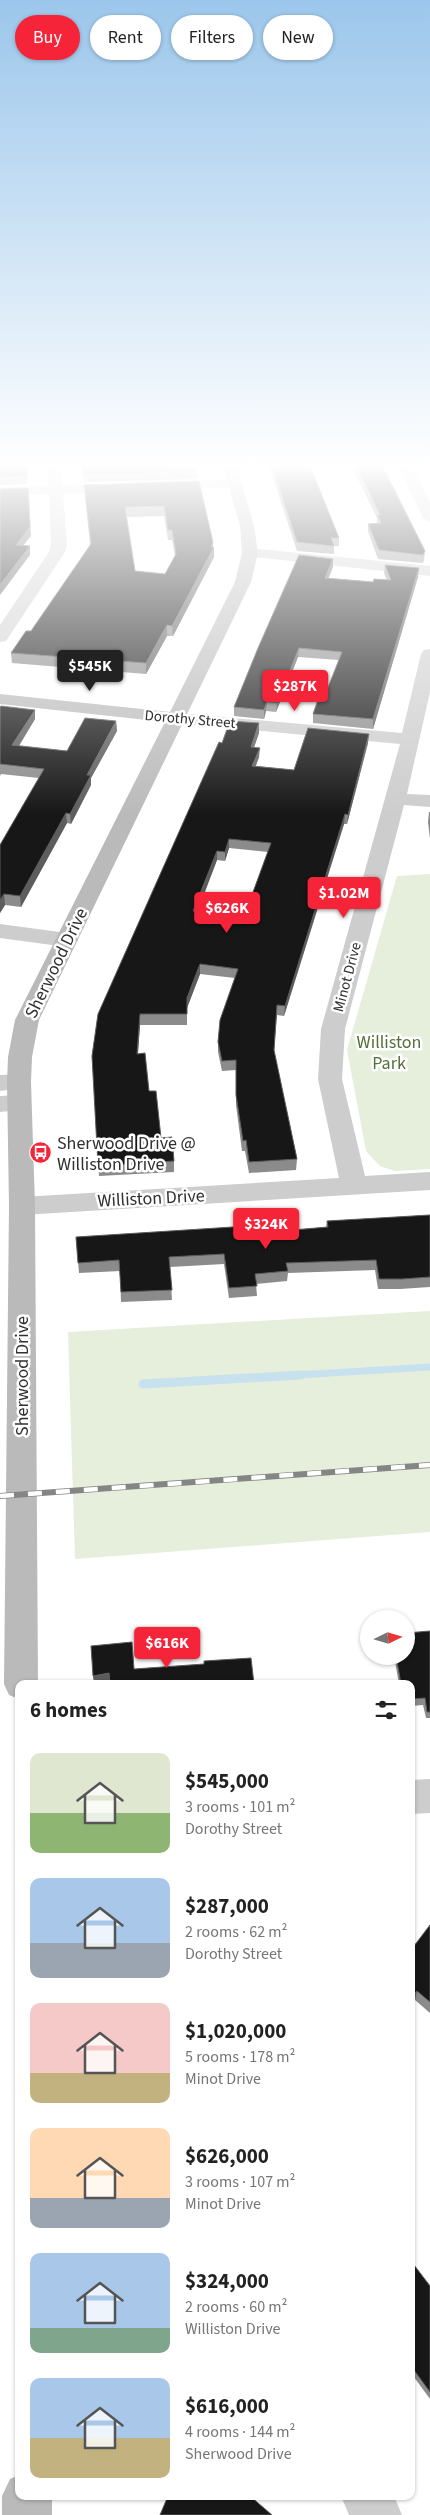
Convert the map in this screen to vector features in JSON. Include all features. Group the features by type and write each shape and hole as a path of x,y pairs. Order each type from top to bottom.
{"street":[{"path":"0,637 8,613 34,580"},
{"name":"Sherwood Drive","path":"21,1680 22,1206 9,1093 20,1057 27,1020 243,580"},
{"name":"Minot Drive","path":"354,1185 330,1079 333,1029 396,799 430,654"},
{"name":"Dorothy Street","path":"0,699 177,718 410,739"},
{"path":"396,799 430,801"},
{"path":"0,931 67,940"},
{"name":"Williston Drive","path":"22,1206 430,1182"},
{"path":"415,1797 430,1796"},
{"path":"27,2500 27,2515"},
{"path":"368,2500 377,2515"}],"green space":[{"name":"Williston Park","path":"430,874 430,1169 395,1171 380,1166 366,1151 347,1050 397,876"},
{"path":"430,1311 430,1532 75,1559 68,1332"}],"building":[{"path":"66,580 196,580 172,626 167,625 146,663 11,653 26,631 31,631"},
{"path":"288,580 373,582 374,580 415,580 373,719 313,714 320,694 325,695 342,652 299,648 277,703 267,702 264,710 234,707"},
{"path":"1,706 35,710 12,745 67,751 85,718 116,721 87,775 91,775 70,814 66,813 20,896 4,894 0,900 0,845 44,769 0,764"},
{"path":"230,721 259,723 251,747 260,748 252,766 294,770 308,728 369,734 348,815 345,814 285,1006 277,1005 274,1050 297,1159 249,1162 246,1140 243,1141 236,1095 236,1060 222,1061 218,1042 220,1020 238,969 200,964 187,998 187,1014 140,1014 137,1054 145,1053 149,1091 156,1091 161,1138 172,1137 174,1161 98,1166 92,1056 98,1014 219,742 222,743","holes":["229,839 271,843 245,914 242,913 241,917 193,911 217,851 225,852"]},
{"path":"430,1215 430,1277 379,1279 376,1260 286,1263 288,1271 255,1274 257,1286 229,1288 224,1254 169,1257 172,1290 121,1292 119,1260 78,1263 76,1237 280,1224 281,1231 328,1227 327,1221"},
{"path":"430,1631 430,1712 427,1712 425,1698 415,1699 415,1680 400,1680 398,1665 415,1665 415,1632"},
{"path":"132,1642 134,1669 204,1664 204,1661 251,1658 254,1680 110,1680 109,1673 93,1676 91,1646"},
{"path":"430,1925 430,2002 417,1991 415,1993 415,1945"},
{"path":"415,2266 430,2286 430,2392 415,2371"},
{"path":"166,2500 255,2500 272,2515 160,2515"}],"waterway":[{"path":"280,1376 430,1367"},
{"path":"143,1384 301,1375"}],"railway":[{"path":"0,1496 430,1465"}],"place":[{"name":"Sherwood Drive @ Williston Drive","path":"41,1153"}]}
